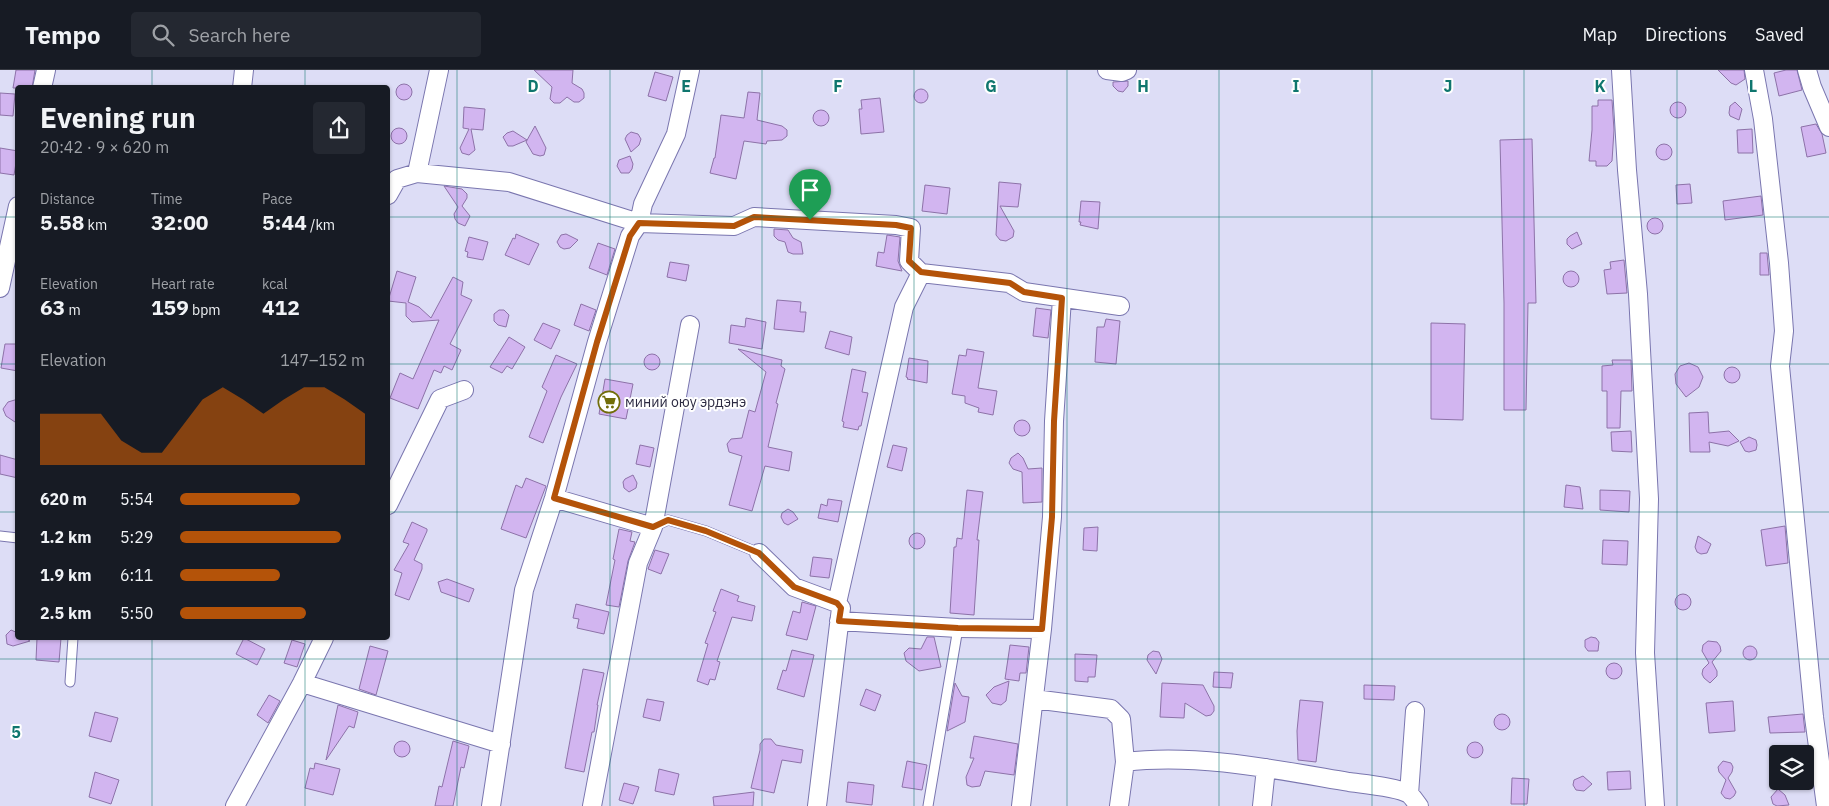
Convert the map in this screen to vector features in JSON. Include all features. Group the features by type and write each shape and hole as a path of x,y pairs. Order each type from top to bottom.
{"street":[{"path":"43,85 46,70"},
{"path":"242,85 244,70"},
{"path":"417,173 439,70"},
{"path":"491,806 524,590 554,498 597,342 630,236 639,223 643,204 676,134 690,70"},
{"path":"1107,70 1122,72 1127,70"},
{"path":"1622,70 1626,170 1638,294 1649,499 1645,653 1655,806"},
{"path":"1754,70 1780,263 1784,331 1780,366 1814,717 1826,806"},
{"path":"1807,70 1829,127"},
{"path":"390,192 397,178 417,173 509,182 639,223 734,226 754,217 896,225 911,228 909,261 921,272 1010,283 1024,292 1120,306"},
{"path":"0,288 15,220"},
{"path":"837,603 904,308 921,272"},
{"path":"1021,806 1042,629 1052,517 1054,421 1062,298"},
{"path":"592,806 638,563 653,527 690,325"},
{"path":"390,501 440,399 464,390"},
{"path":"554,498 653,527"},
{"path":"759,553 794,587 837,603 841,608 817,806"},
{"path":"839,621 958,628 1042,629"},
{"path":"235,806 302,684 323,640"},
{"path":"302,684 501,744"},
{"path":"1034,699 1111,709 1121,719 1125,762 1119,806"},
{"path":"1125,762 1175,759 1266,768 1387,788 1414,800 1415,711"},
{"path":"1262,806 1266,768"}],"lane":[{"path":"653,527 668,520 706,531 759,553"},
{"path":"0,536 15,538"},
{"path":"928,806 958,628"},
{"path":"70,682 73,640"}],"building":[{"path":"16,70 35,70 32,85 15,85 15,88 13,88"},
{"path":"534,70 573,70 572,83 582,89 584,98 579,102 574,102 567,97 560,103 554,103 550,99 552,87"},
{"path":"1718,70 1744,70 1745,79 1736,85 1731,83"},
{"path":"1797,70 1802,90 1779,96 1774,73"},
{"path":"655,72 673,77 666,101 648,96"},
{"path":"1128,81 1128,86 1123,92 1118,91 1113,86 1113,82"},
{"path":"401,84 407,84 412,89 410,98 401,100 396,95 396,89"},
{"path":"918,89 924,89 928,96 924,103 918,103 914,99 914,93"},
{"path":"748,92 760,93 757,120 782,126 787,130 787,136 782,140 767,141 766,144 744,141 736,179 710,173 715,158 721,115 744,118"},
{"path":"0,93 15,94 13,116 0,115"},
{"path":"880,98 884,132 861,134 859,109 862,109 861,100"},
{"path":"1598,100 1612,100 1614,130 1612,161 1607,166 1596,166 1596,161 1589,161 1592,106 1598,106"},
{"path":"1678,102 1684,104 1686,110 1684,116 1678,118 1672,116 1670,110 1672,104"},
{"path":"1735,102 1742,109 1739,120 1730,116 1729,113 1730,106"},
{"path":"464,107 485,109 483,130 471,129 475,150 469,155 462,153 460,148 469,129 463,128"},
{"path":"821,110 827,112 829,118 827,124 821,126 815,124 813,118 815,112"},
{"path":"1816,124 1822,134 1826,153 1807,157 1801,127"},
{"path":"535,126 546,148 544,155 540,156 533,154 526,142"},
{"path":"399,128 407,136 399,144 391,136"},
{"path":"1752,129 1753,153 1738,153 1737,130"},
{"path":"513,131 527,140 513,146 508,146 503,137"},
{"path":"631,132 638,134 641,139 639,145 631,152 625,139"},
{"path":"1532,139 1536,303 1528,303 1526,410 1504,410 1504,303 1500,140"},
{"path":"1664,144 1670,146 1672,152 1670,158 1664,160 1658,158 1656,152 1658,146"},
{"path":"0,148 15,150 14,175 0,173"},
{"path":"630,156 633,164 632,169 629,173 621,173 617,166 619,160"},
{"path":"999,182 1021,184 1018,207 1000,206 1014,231 1013,237 1006,241 1000,240 996,235"},
{"path":"1690,184 1692,203 1677,204 1676,185"},
{"path":"925,185 950,188 947,214 922,211"},
{"path":"444,186 462,189 467,194 467,198 462,206 470,216 465,226 458,223 455,219 454,214 458,207"},
{"path":"1761,196 1763,215 1725,220 1723,201"},
{"path":"1081,201 1100,202 1098,229 1080,225"},
{"path":"1655,218 1661,220 1663,226 1661,232 1655,234 1649,232 1647,226 1649,220"},
{"path":"774,229 788,230 793,238 801,242 803,254 788,252 785,242 778,240 774,236"},
{"path":"1577,232 1582,244 1572,249 1567,244 1567,239"},
{"path":"516,234 539,244 529,265 505,255"},
{"path":"566,234 578,240 570,248 564,249 557,242 561,235"},
{"path":"887,235 900,237 898,261 902,271 876,266 878,252 884,253"},
{"path":"469,237 488,242 483,260 467,257 468,252 465,251"},
{"path":"598,243 615,249 607,275 589,268"},
{"path":"1760,253 1767,253 1769,275 1760,275"},
{"path":"1624,260 1627,293 1607,294 1604,270 1611,269 1610,262"},
{"path":"670,262 689,265 686,281 667,277"},
{"path":"397,271 416,277 408,302 419,307 431,318 453,277 463,282 461,295 472,300 450,344 461,350 452,370 444,366 441,373 434,370 418,409 390,398 400,373 413,379 439,320 412,322 406,316 406,303 390,301 390,294"},
{"path":"1571,271 1579,279 1571,287 1563,279"},
{"path":"777,300 801,302 800,312 806,312 804,332 774,329"},
{"path":"581,304 596,310 589,331 574,325"},
{"path":"1036,308 1051,310 1048,338 1033,336"},
{"path":"499,310 504,310 509,315 506,327 498,325 494,321 494,314"},
{"path":"746,318 766,322 762,349 729,343 731,325 745,327"},
{"path":"1106,319 1120,321 1116,364 1095,362 1097,327 1104,327"},
{"path":"543,323 560,330 551,349 534,340"},
{"path":"1431,323 1465,324 1463,420 1431,419"},
{"path":"830,331 852,337 849,355 825,348"},
{"path":"509,337 525,347 512,369 507,366 502,373 490,367"},
{"path":"5,344 15,344 15,370 1,368"},
{"path":"738,349 782,360 781,366 785,369 776,403 778,404 768,447 792,452 789,471 765,466 752,511 729,505 742,456 729,452 727,444 731,439 742,438 749,410 755,412 766,372"},
{"path":"967,349 984,352 978,388 997,391 993,415 978,412 979,408 965,403 965,396 952,394 959,355 966,356"},
{"path":"652,354 660,362 652,370 644,362"},
{"path":"556,355 577,364 561,397 543,443 529,437 547,391 542,387"},
{"path":"909,358 928,361 927,383 907,379"},
{"path":"1612,360 1631,360 1632,391 1621,391 1620,428 1607,428 1607,391 1602,391 1602,366 1613,365"},
{"path":"1689,363 1698,367 1703,377 1699,387 1686,397 1676,384 1675,374 1680,366"},
{"path":"1732,367 1740,375 1732,383 1724,375"},
{"path":"852,369 866,372 862,392 868,393 861,426 859,426 858,430 843,427 844,422 842,421"},
{"path":"605,379 633,384 626,419 599,414"},
{"path":"15,400 15,422 6,416 3,409 8,402"},
{"path":"1708,412 1709,433 1729,431 1739,441 1728,446 1709,442 1710,452 1690,452 1689,413"},
{"path":"1022,420 1030,428 1022,436 1014,428"},
{"path":"1631,431 1632,452 1612,451 1611,432"},
{"path":"1749,437 1756,440 1757,445 1756,450 1749,452 1745,451 1740,442"},
{"path":"640,445 654,448 650,467 636,464"},
{"path":"893,445 907,448 902,471 887,467"},
{"path":"1018,453 1023,458 1028,469 1042,468 1042,502 1023,503 1022,472 1013,469 1009,463 1011,458"},
{"path":"0,455 15,459 15,477 0,474"},
{"path":"633,475 637,483 636,488 629,492 624,488 623,482"},
{"path":"526,478 546,486 526,538 501,529 516,485 522,488"},
{"path":"1566,485 1580,487 1583,509 1564,507"},
{"path":"967,490 983,492 977,540 979,540 974,615 950,613 954,547 956,547 957,538 962,539"},
{"path":"1600,490 1630,491 1629,512 1600,510"},
{"path":"828,499 842,501 838,522 818,518 821,504 827,506"},
{"path":"788,509 798,519 788,525 784,523 781,517 782,513"},
{"path":"412,522 427,529 427,531 414,560 422,564 422,569 409,600 395,595 402,573 394,570 409,544 403,542"},
{"path":"1785,526 1788,563 1766,566 1761,530"},
{"path":"1098,527 1097,551 1083,550 1084,528"},
{"path":"619,529 632,532 630,541 635,542 628,561 619,607 606,605"},
{"path":"917,533 923,535 925,541 923,547 917,549 911,547 909,541 911,535"},
{"path":"1698,536 1711,544 1707,553 1701,554 1697,552 1695,547"},
{"path":"1603,540 1628,541 1627,565 1602,564"},
{"path":"655,550 669,554 661,574 648,569"},
{"path":"813,557 832,559 829,578 810,576"},
{"path":"447,579 474,589 469,602 441,592 438,582"},
{"path":"721,589 739,596 737,601 755,606 752,621 732,617 717,661 720,662 715,680 710,679 708,685 697,681 708,644 705,643 716,612 713,611"},
{"path":"1683,594 1691,602 1683,610 1675,602"},
{"path":"802,602 816,606 807,640 786,635 793,611 800,613"},
{"path":"576,604 609,612 604,634 577,628 579,619 573,618"},
{"path":"11,630 15,632 15,640 30,641 13,646 7,644 6,635"},
{"path":"927,637 934,637 941,667 919,671 906,661 904,653 909,648 921,649"},
{"path":"1591,637 1596,638 1599,642 1598,651 1588,651 1585,647 1585,640"},
{"path":"37,640 61,640 59,662 36,660"},
{"path":"243,640 248,640 265,649 257,665 236,654"},
{"path":"292,640 305,644 297,667 284,663"},
{"path":"1708,641 1717,642 1721,651 1712,662 1717,671 1717,676 1710,683 1702,674 1703,669 1709,663 1702,651 1703,645"},
{"path":"1010,645 1029,647 1026,673 1020,673 1019,681 1005,679"},
{"path":"370,646 388,651 376,695 359,689"},
{"path":"1747,646 1753,646 1757,653 1753,660 1747,660 1743,656 1743,650"},
{"path":"792,650 814,655 804,697 777,689 783,670 786,671"},
{"path":"1153,651 1159,652 1162,659 1156,674 1147,660 1148,655"},
{"path":"1075,654 1097,655 1095,677 1088,677 1088,682 1075,681"},
{"path":"1614,663 1622,671 1614,679 1606,671"},
{"path":"583,669 604,673 597,705 594,732 592,732 584,772 565,768"},
{"path":"1214,672 1233,673 1231,688 1213,687"},
{"path":"1009,681 1006,701 1001,705 992,703 986,695 994,687"},
{"path":"955,683 962,696 969,697 965,722 947,731"},
{"path":"1162,683 1203,685 1214,706 1214,711 1211,715 1206,716 1185,703 1184,718 1160,717"},
{"path":"1364,685 1395,686 1394,700 1364,699"},
{"path":"866,689 881,695 875,711 860,705"},
{"path":"269,695 280,701 268,723 257,715"},
{"path":"647,699 664,702 660,721 643,717"},
{"path":"1300,700 1323,702 1316,762 1298,760 1297,731"},
{"path":"1733,701 1735,731 1709,733 1706,703"},
{"path":"338,705 358,712 354,728 349,726 326,760"},
{"path":"95,712 118,718 111,742 89,736"},
{"path":"1502,714 1510,722 1502,730 1494,722"},
{"path":"1803,714 1805,732 1770,733 1768,717"},
{"path":"974,736 1018,744 1014,775 985,771 980,786 972,787 967,785 966,777 974,758 970,758"},
{"path":"764,739 771,739 776,745 803,750 801,763 782,760 774,793 751,788 760,744"},
{"path":"402,741 410,749 402,757 394,749"},
{"path":"453,741 469,746 464,768 461,767 453,806 435,806 439,786 442,787"},
{"path":"1475,742 1483,750 1475,758 1467,750"},
{"path":"907,761 927,765 922,790 902,787"},
{"path":"1723,761 1731,763 1733,767 1728,778 1736,792 1730,799 1725,798 1721,793 1726,780 1719,772 1718,767"},
{"path":"315,763 340,769 333,795 305,788 310,768 314,769"},
{"path":"659,769 679,774 674,795 655,791"},
{"path":"1630,771 1631,789 1608,790 1607,772"},
{"path":"95,772 119,780 111,804 89,797"},
{"path":"1583,776 1592,784 1584,791 1576,790 1573,785 1574,780"},
{"path":"1512,778 1529,779 1527,804 1511,804"},
{"path":"848,782 874,785 872,805 846,802"},
{"path":"624,783 639,787 633,804 619,800"},
{"path":"1779,790 1785,795 1789,805 1777,806 1773,804 1771,797"},
{"path":"754,792 753,806 714,806 713,797"}],"place":[{"name":"миний оюу эрдэнэ","path":"609,402"}],"route":[{"path":"754,217 810,220 896,225 911,228 909,261 921,272 1010,283 1024,292 1062,298 1054,421 1052,517 1042,629 958,628 839,621 841,608 837,603 794,587 759,553 706,531 668,520 653,527 554,498 597,342 630,236 639,223 734,226 754,217"}]}
